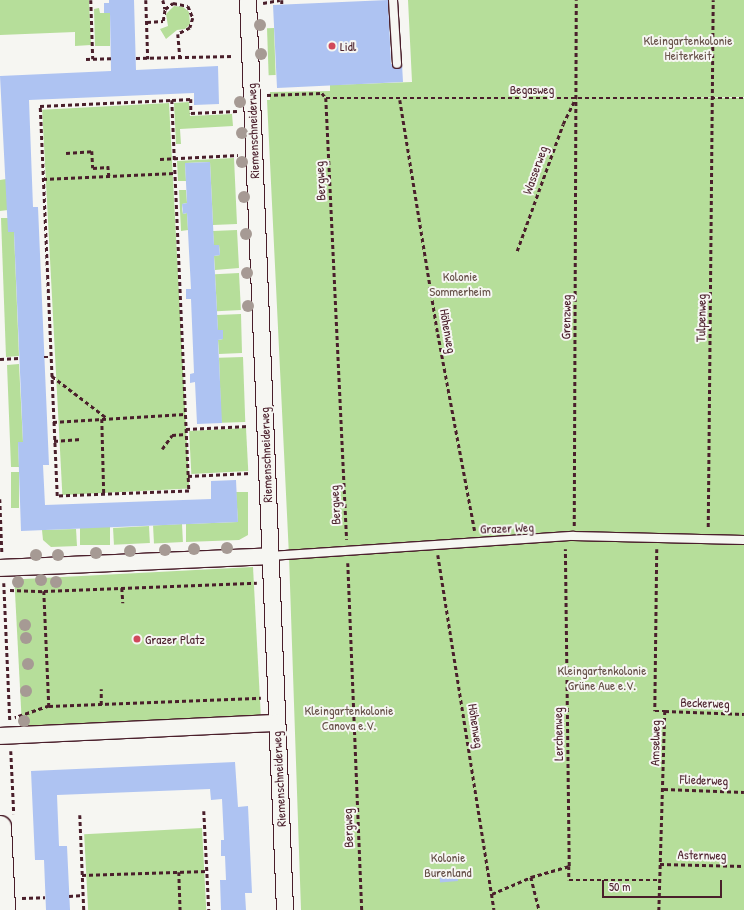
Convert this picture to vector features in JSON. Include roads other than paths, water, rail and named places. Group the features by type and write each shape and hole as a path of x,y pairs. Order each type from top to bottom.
{"main road":[{"path":"0,828 11,904"}],"street":[{"name":"Riemenschneiderweg","path":"255,2 270,556 285,910"},
{"path":"0,568 270,556"},
{"path":"0,736 277,723"}],"lane":[{"path":"393,0 397,64"},
{"name":"Grazer Weg","path":"270,556 477,541 565,538 573,536 744,540"}],"place":[{"name":"Lidl","path":"332,46"},
{"name":"Grazer Platz","path":"137,639"}],"park label":[{"name":"Kleingartenkolonie Heiterkeit","path":"688,48"},
{"name":"Kolonie Sommerheim","path":"460,284"},
{"name":"Kleingartenkolonie Grüne Aue e.V.","path":"602,678"},
{"name":"Kleingartenkolonie Canova e.V.","path":"349,718"},
{"name":"Kolonie Burenland","path":"448,866"}]}
